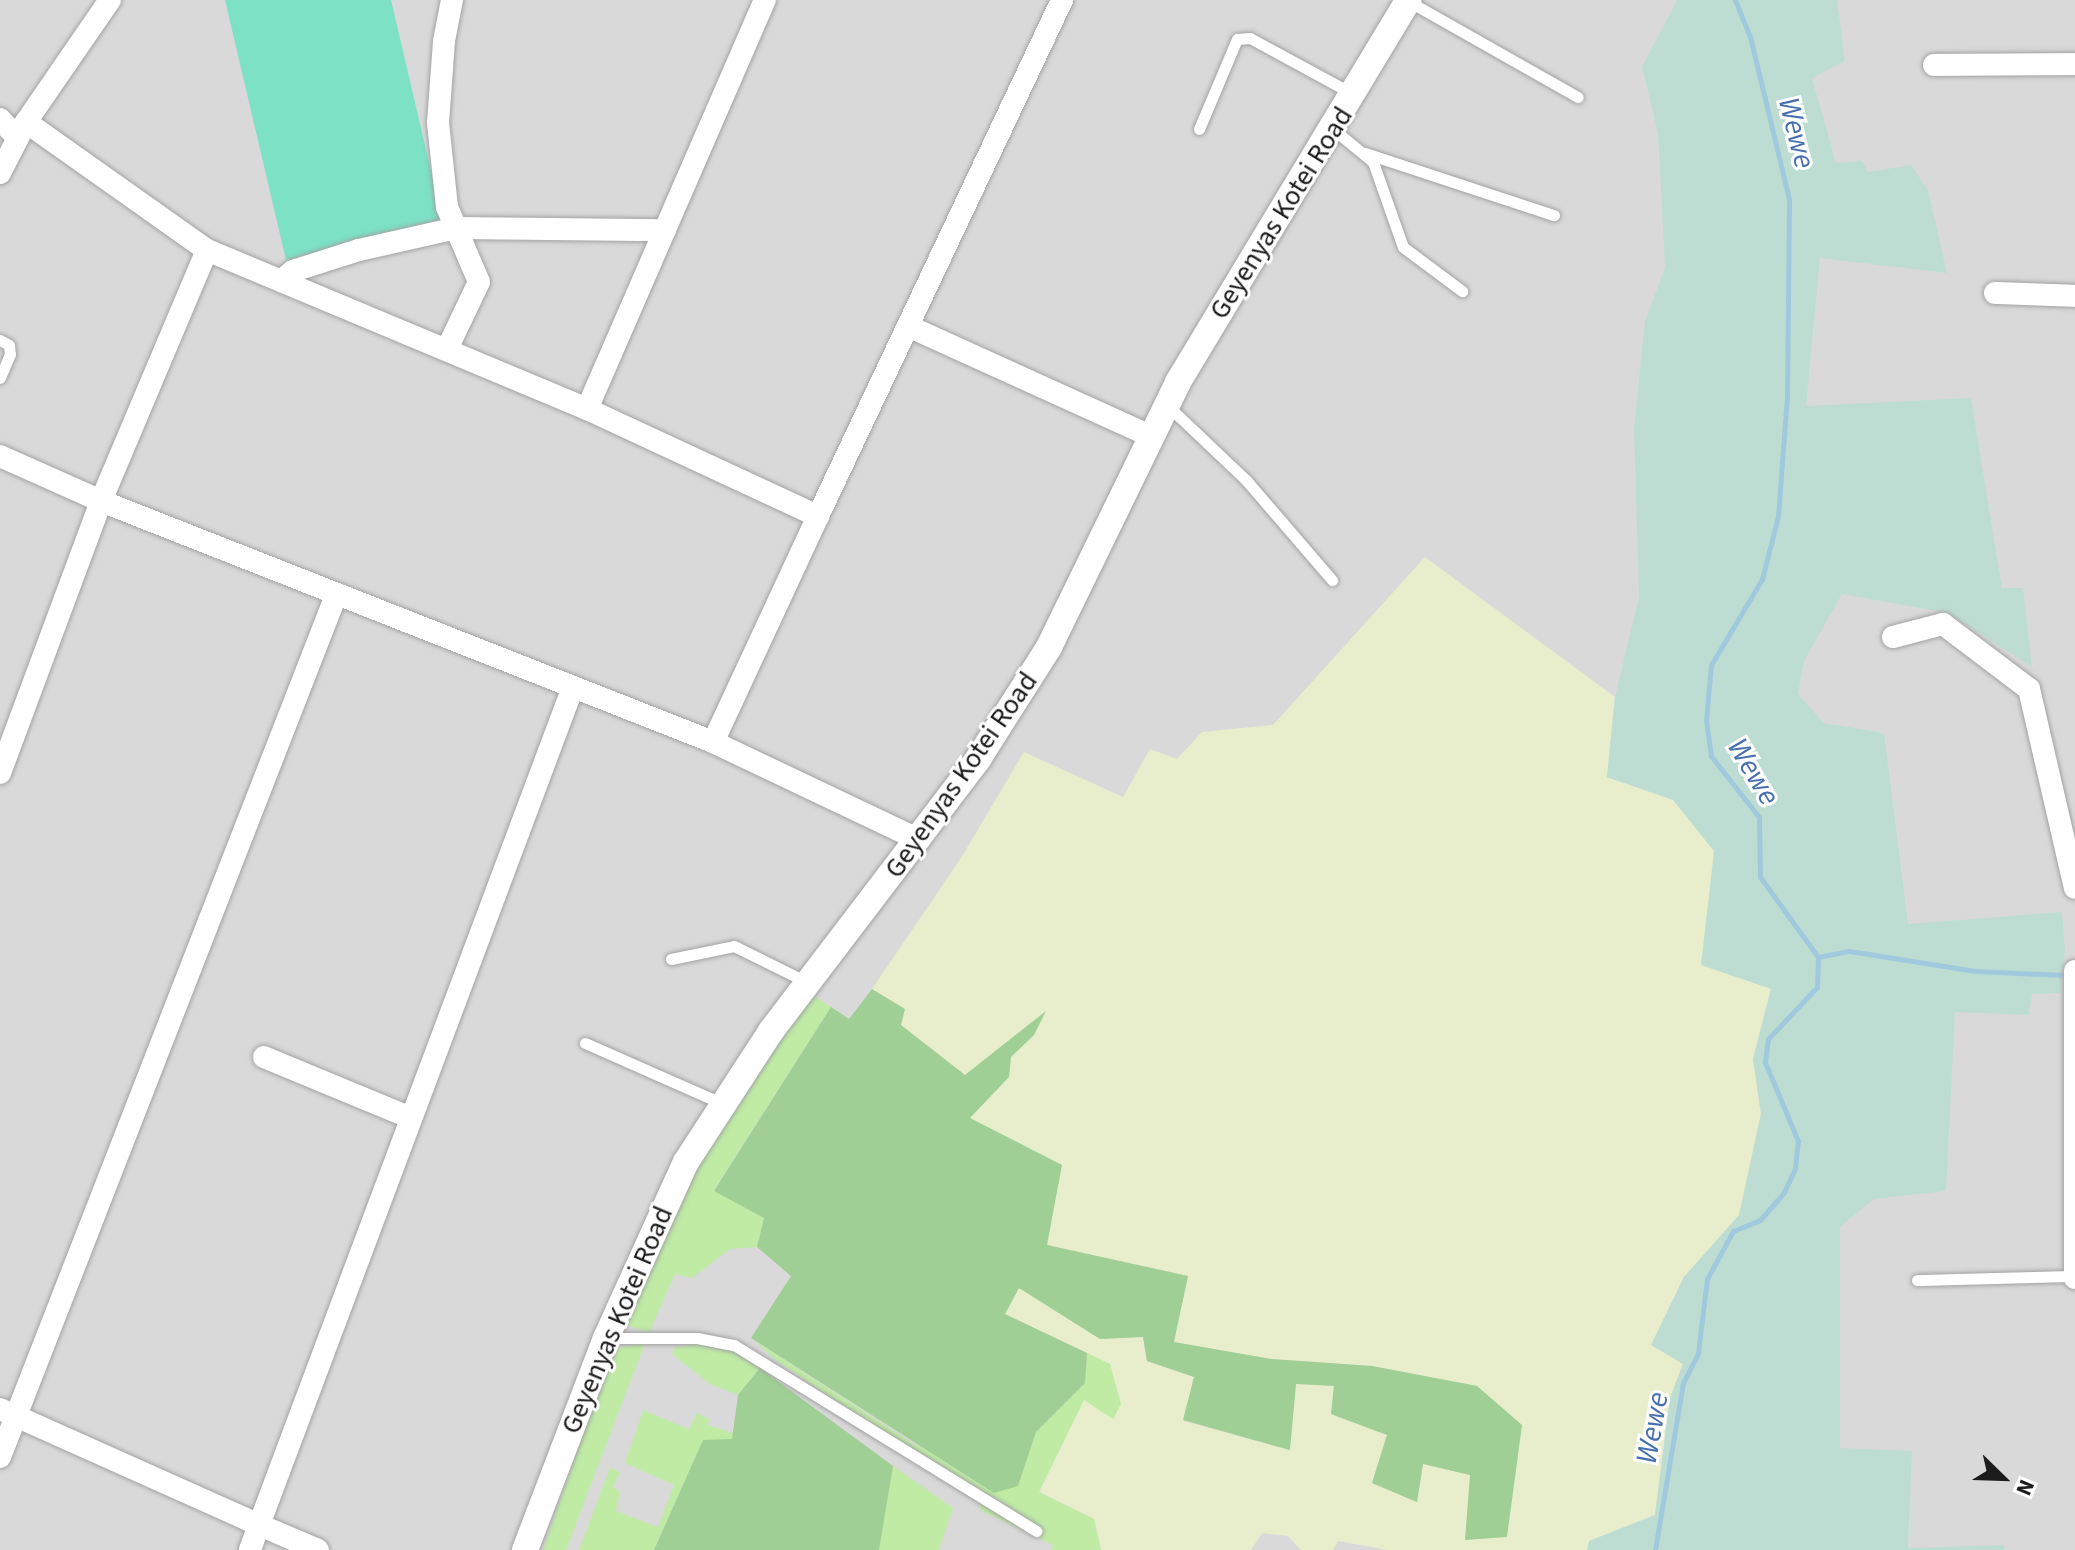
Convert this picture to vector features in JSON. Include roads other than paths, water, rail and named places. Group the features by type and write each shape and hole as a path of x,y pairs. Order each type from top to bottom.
{"street":[{"path":"0,173 22,130 110,0"},
{"path":"447,349 479,282 447,207 438,123 452,0"},
{"path":"587,409 765,0"},
{"path":"713,742 1062,0"},
{"name":"Geyenyas Kotei Road","path":"525,1550 606,1338 667,1199 723,1104 808,983 919,840 1049,647 1167,406 1242,271 1333,129 1408,0"},
{"path":"1934,65 2075,64"},
{"path":"0,119 22,130 207,250 587,409 818,516"},
{"path":"281,281 293,271 359,250 457,228 665,230"},
{"path":"0,773 101,501 207,250"},
{"path":"1995,293 2075,296"},
{"path":"908,326 1153,437"},
{"path":"0,456 101,501 713,742 919,840"},
{"path":"0,1457 8,1412 336,595"},
{"path":"1893,637 1943,624 2029,689 2075,888"},
{"path":"250,1550 573,687"},
{"path":"2074,1277 2075,971"},
{"path":"264,1057 411,1118"},
{"path":"8,1412 318,1550"}],"lane":[{"path":"1408,0 1578,97"},
{"path":"1199,129 1237,39 1250,38 1353,95"},
{"path":"1333,129 1373,162 1403,247 1462,291"},
{"path":"1365,153 1554,215"},
{"path":"0,340 9,345 10,354 0,378"},
{"path":"1167,406 1246,480 1332,580"},
{"path":"671,959 734,946 808,983"},
{"path":"585,1043 723,1104"},
{"path":"1917,1280 2074,1277"},
{"path":"606,1338 697,1338 734,1345 1036,1531"}],"waterway":[{"name":"Wewe","path":"1655,1550 1683,1383 1698,1353 1707,1279 1733,1231 1760,1220 1784,1192 1795,1168 1798,1141 1765,1062 1768,1039 1817,987 1818,957 1760,877 1759,817 1711,756 1706,720 1711,665 1762,579 1778,516 1787,395 1789,199 1750,37 1735,0"},
{"path":"1818,957 1849,951 1975,971 2064,975"}]}
